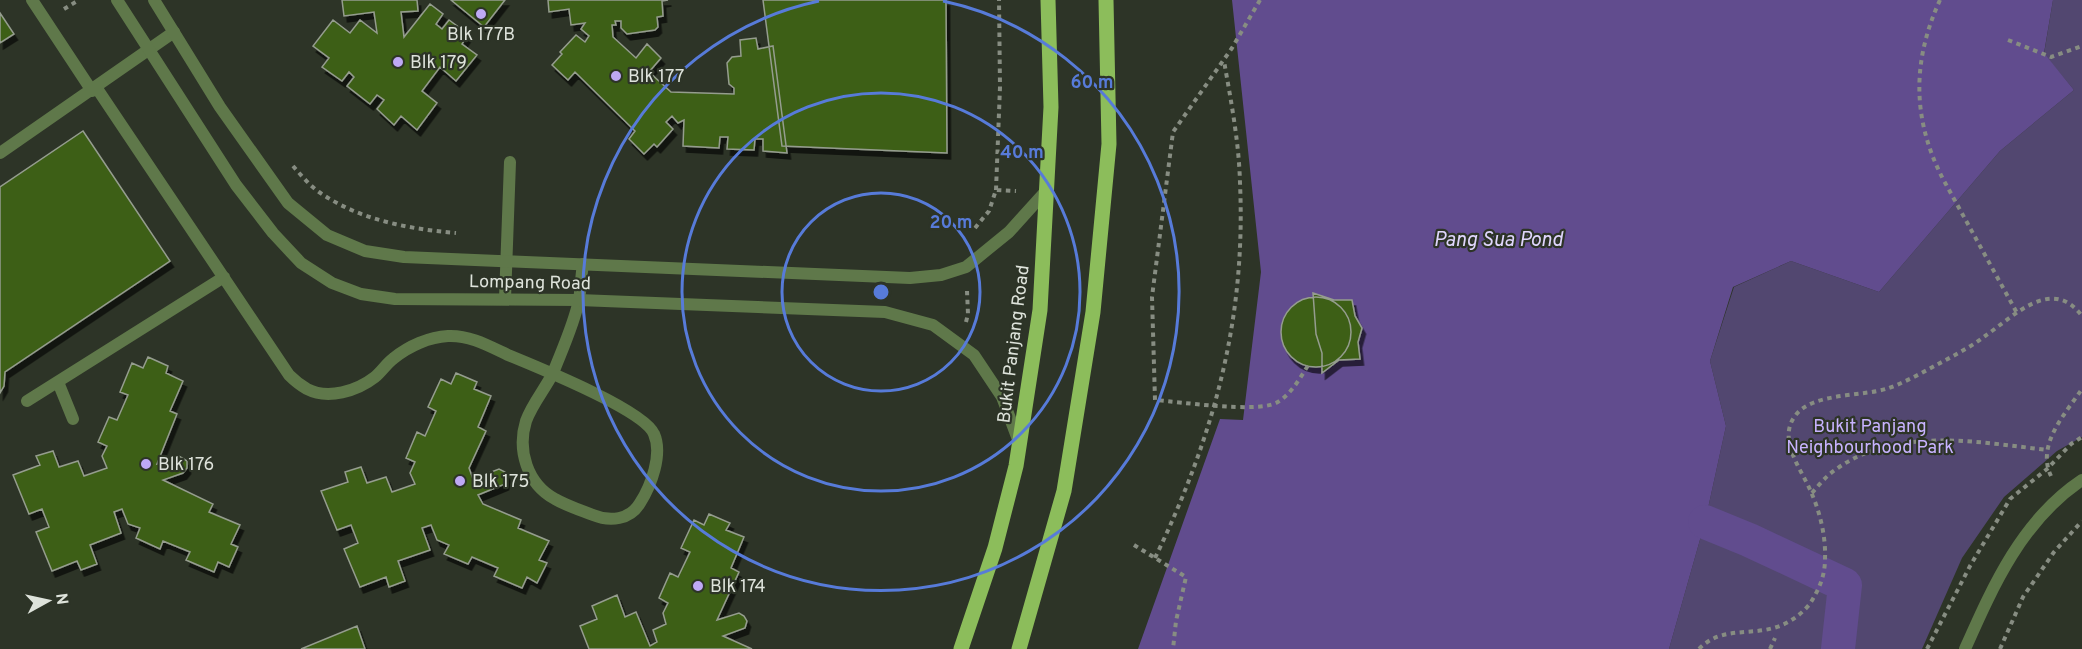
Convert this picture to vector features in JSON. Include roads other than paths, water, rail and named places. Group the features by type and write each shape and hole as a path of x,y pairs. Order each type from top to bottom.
{"main road":[{"name":"Bukit Panjang Road","path":"961,649 995,548 1020,446 1040,310 1051,107 1048,0"},
{"path":"1019,649 1064,491 1093,312 1109,144 1106,0"}],"street":[{"path":"32,0 289,375 308,390 326,393 356,388 376,376 394,357 430,339 449,336 471,338 552,374 636,416 654,433 658,446 658,459 636,511 623,518 610,520 596,517 554,499 540,488 530,475 524,458 523,438 527,419 552,374 579,300 583,264"},
{"name":"Lompang Road","path":"117,0 236,185 273,233 301,263 332,283 362,294 396,299 579,300 885,312 933,325 974,355 1002,397 1020,446"},
{"name":"Lompang Road","path":"154,0 220,107 288,203 327,235 365,252 404,257 910,278 941,275 966,267 1009,232 1045,191"},
{"path":"0,153 174,32"},
{"path":"505,300 510,162"},
{"path":"27,401 224,277"},
{"path":"58,382 73,419"},
{"path":"1965,649 1994,583 2027,531 2067,490 2082,480"}],"water":[{"name":"Pang Sua Pond","path":"1232,0 2053,0 2044,53 2074,90 2000,151 1879,292 1791,261 1733,287 1710,361 1726,426 1705,522 1669,649 1138,649 1220,419 1243,420 1261,272"}],"waterway":[{"path":"1705,522 1845,585 1838,649"}],"place":[{"name":"Blk 177B","path":"481,14"},
{"name":"Blk 179","path":"398,62"},
{"name":"Blk 177","path":"616,76"},
{"name":"Blk 176","path":"146,464"},
{"name":"Blk 175","path":"460,481"},
{"name":"Blk 174","path":"698,586"}],"park label":[{"name":"Bukit Panjang Neighbourhood Park","path":"1870,436"}]}
